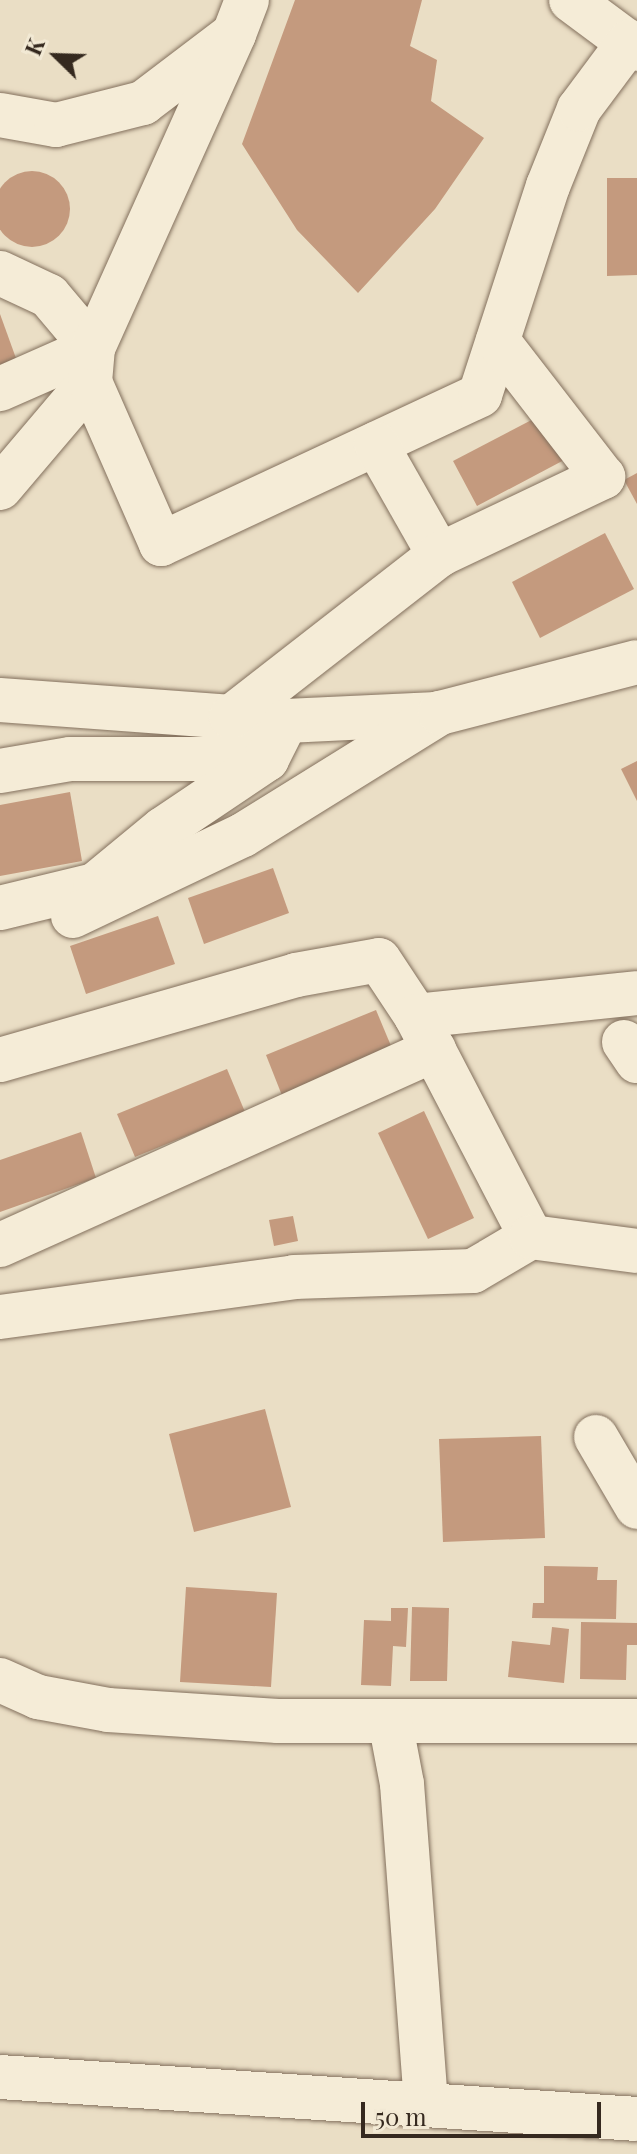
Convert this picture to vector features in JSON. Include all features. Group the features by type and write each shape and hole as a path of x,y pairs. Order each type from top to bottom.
{"street":[{"path":"0,273 49,296 92,365 161,544 480,395 548,186 579,109 633,46 571,0"},
{"path":"0,115 56,125 143,103 240,17"},
{"path":"0,488 92,365 240,17"},
{"path":"231,717 439,555 603,477 498,341"},
{"path":"0,389 92,365"},
{"path":"376,444 439,555"},
{"path":"0,771 70,759 277,740 440,713 637,662"},
{"path":"0,700 231,717 277,740"},
{"path":"73,916 243,835 440,713"},
{"path":"0,908 95,885 277,740"},
{"path":"0,1060 296,975 379,960 425,1033 531,1237"},
{"path":"0,1245 425,1033 637,993"},
{"path":"0,1317 294,1277 473,1271 531,1237 637,1251"},
{"path":"596,1437 637,1507"},
{"path":"2,1684 38,1697 108,1710 278,1721 637,1721"},
{"path":"390,1721 402,1784 426,2105"},
{"path":"0,2077 637,2119"}],"building":[{"path":"295,0 422,0 410,46 437,60 431,101 484,138 435,209 358,293 297,230 242,144"},
{"path":"32,171 47,174 59,182 67,194 70,209 67,224 59,236 47,244 32,247 17,244 5,236 -3,224 -6,209 -3,194 5,182 17,174"},
{"path":"607,178 637,178 637,275 607,276"},
{"path":"0,314 17,361 0,367"},
{"path":"543,414 566,459 477,506 453,461"},
{"path":"637,473 637,504 624,480"},
{"path":"605,533 634,589 540,638 512,582"},
{"path":"637,761 637,801 621,769"},
{"path":"70,792 82,861 0,876 0,805"},
{"path":"273,868 289,913 204,944 188,898"},
{"path":"158,916 175,964 86,994 70,946"},
{"path":"376,1010 394,1053 283,1098 266,1055"},
{"path":"227,1069 245,1112 135,1157 117,1114"},
{"path":"424,1111 474,1218 428,1239 378,1133"},
{"path":"81,1132 96,1178 0,1212 0,1160"},
{"path":"293,1216 298,1241 274,1246 269,1220"},
{"path":"265,1409 291,1507 194,1532 169,1434"},
{"path":"541,1436 545,1538 443,1542 439,1439"},
{"path":"544,1566 598,1567 597,1580 617,1580 616,1619 532,1618 533,1603 544,1603"},
{"path":"186,1587 277,1593 271,1687 180,1682"},
{"path":"412,1607 449,1608 447,1681 410,1681"},
{"path":"391,1608 408,1608 406,1647 393,1646 391,1686 361,1685 364,1620 391,1621"},
{"path":"581,1622 637,1623 637,1645 627,1645 626,1680 580,1679"},
{"path":"552,1627 569,1629 564,1683 508,1677 512,1641 550,1645"}]}
